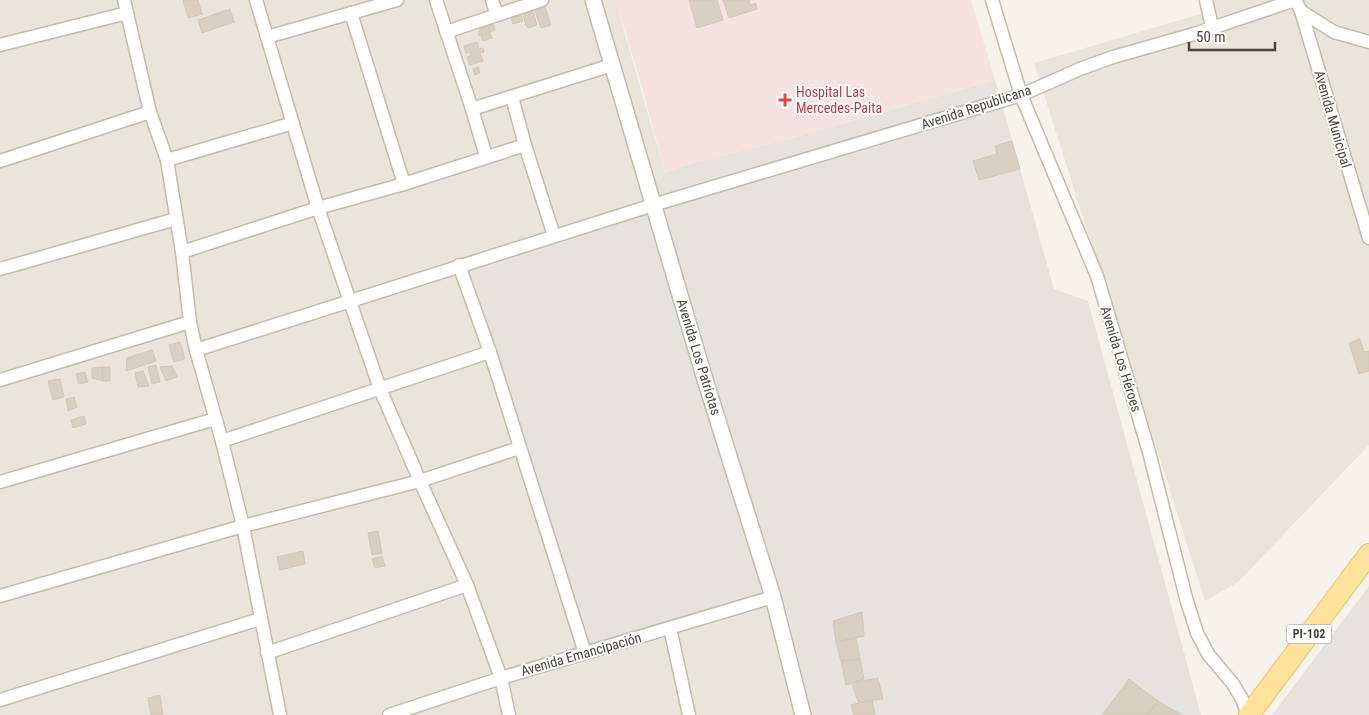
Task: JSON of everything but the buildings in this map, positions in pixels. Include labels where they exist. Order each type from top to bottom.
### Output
[{"type":"main road","name":"PI-102","points":[[1249,715],[1369,554]]},
{"type":"street","points":[[256,0],[318,208],[380,389],[467,585],[501,678],[509,715]]},
{"type":"street","points":[[267,37],[397,0]]},
{"type":"street","points":[[436,0],[486,156]]},
{"type":"street","points":[[492,0],[497,15]]},
{"type":"street","points":[[446,32],[542,0]]},
{"type":"street","name":"Avenida Los Patriotas","points":[[593,0],[703,373],[774,597],[803,715]]},
{"type":"street","name":"Avenida Los Héroes","points":[[992,0],[1021,95],[1097,276],[1149,452],[1186,598],[1197,633],[1208,654],[1242,699],[1249,715]]},
{"type":"street","points":[[1206,0],[1212,28]]},
{"type":"street","points":[[0,45],[125,3],[150,112],[166,160],[182,252],[190,322],[243,526],[280,715]]},
{"type":"street","points":[[1297,4],[1334,32],[1369,42]]},
{"type":"street","name":"Avenida Republicana","points":[[196,350],[653,205],[1021,95],[1096,63],[1297,4]]},
{"type":"street","name":"Avenida Municipal","points":[[1297,4],[1369,238]]},
{"type":"street","points":[[351,14],[404,184]]},
{"type":"street","points":[[472,109],[612,65]]},
{"type":"street","points":[[512,97],[554,236]]},
{"type":"street","points":[[0,161],[150,112]]},
{"type":"street","points":[[166,160],[293,123]]},
{"type":"street","points":[[182,252],[318,208],[404,184],[525,145]]},
{"type":"street","points":[[0,269],[176,218]]},
{"type":"street","points":[[459,265],[490,352],[585,653]]},
{"type":"street","points":[[0,380],[190,322]]},
{"type":"street","points":[[222,441],[490,352]]},
{"type":"street","points":[[0,482],[215,419]]},
{"type":"street","points":[[0,596],[243,526],[420,482],[519,448]]},
{"type":"street","points":[[268,653],[467,585]]},
{"type":"street","name":"Avenida Emancipación","points":[[389,715],[501,678],[774,597]]},
{"type":"street","points":[[0,700],[260,619]]},
{"type":"street","points":[[670,628],[689,715]]},
{"type":"shaded area","points":[[0,0],[615,0],[665,173],[630,220],[472,273],[780,585],[812,715],[0,715]]},
{"type":"shaded area","name":"Hospital Las Mercedes-Paita","points":[[615,0],[971,0],[995,80],[796,137],[693,163],[665,173],[639,76]]},
{"type":"shaded area","points":[[1200,0],[1369,0],[1369,445],[1238,582],[1205,601],[1034,63],[1204,13]]},
{"type":"shaded area","points":[[995,80],[1054,289],[1088,301],[1201,715],[812,715],[780,585],[585,647],[472,273],[630,220],[665,173],[693,163],[796,137]]},
{"type":"shaded area","points":[[1369,586],[1369,715],[1272,715]]},
{"type":"place","name":"Hospital Las Mercedes-Paita","points":[[785,100]]}]
